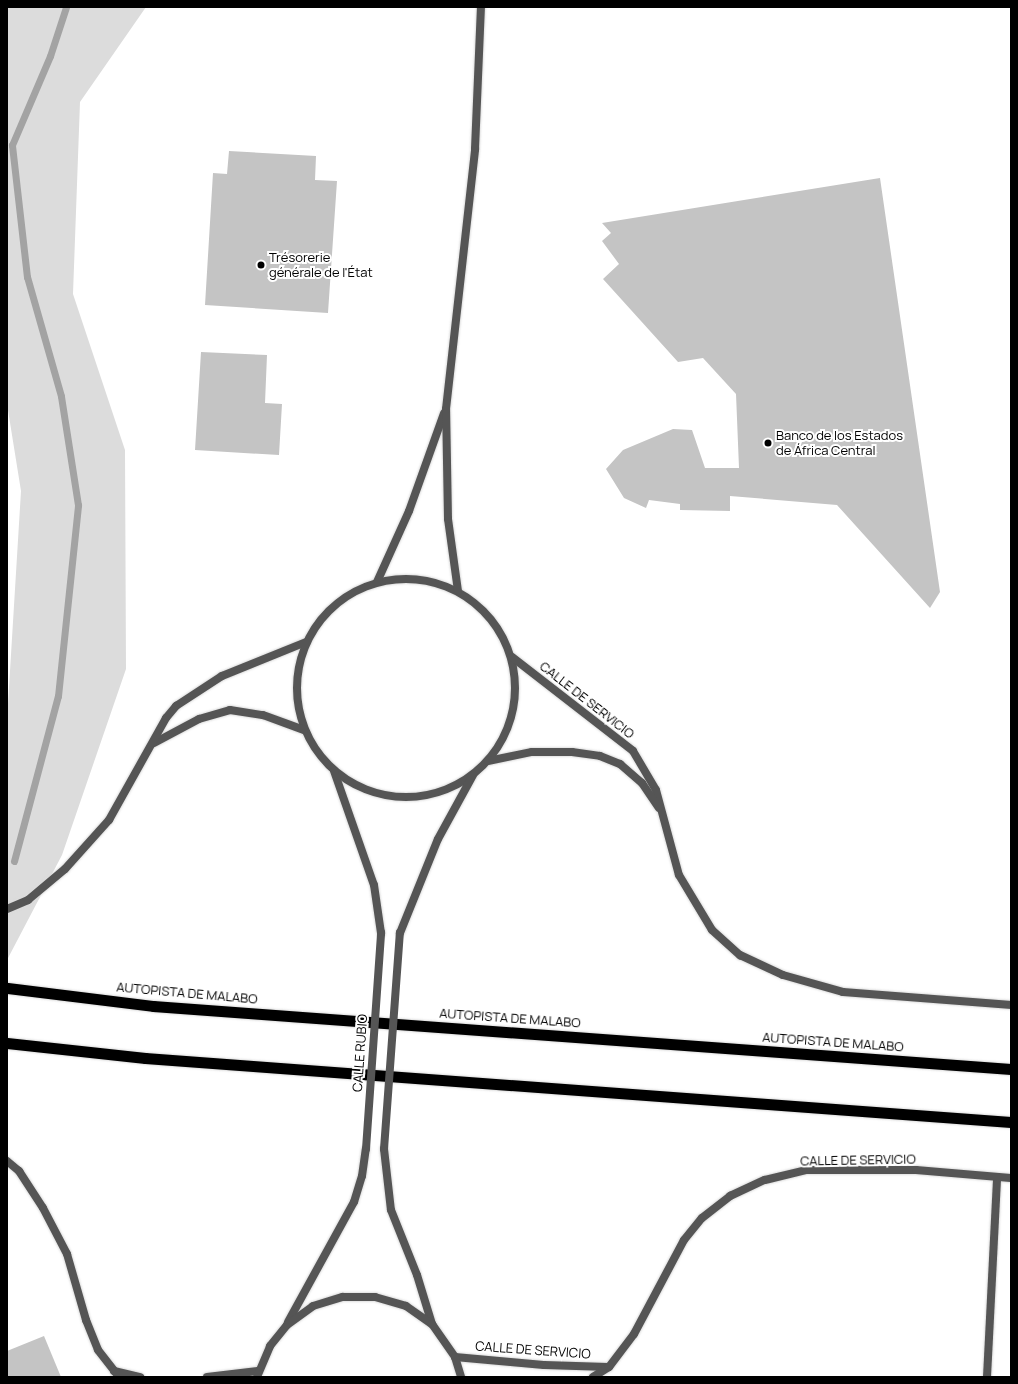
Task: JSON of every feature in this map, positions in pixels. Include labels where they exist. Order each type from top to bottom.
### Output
[{"type":"highway","name":"AUTOPISTA DE MALABO","points":[[7,988],[153,1006],[1011,1069]]},
{"type":"highway","points":[[7,1043],[145,1058],[1011,1122]]},
{"type":"street","points":[[458,591],[448,519],[446,409],[475,149],[481,7]]},
{"type":"street","points":[[377,582],[409,511],[446,409]]},
{"type":"street","points":[[404,578],[425,581],[458,591],[481,608],[500,630],[512,657],[516,694],[508,730],[488,761],[473,775],[440,792],[403,798],[366,790],[334,771],[316,752],[304,730],[296,701],[297,670],[306,642],[324,616],[348,595],[377,582],[404,578]]},
{"type":"street","points":[[7,910],[28,900],[65,869],[104,825],[154,743],[166,718],[187,697],[222,676],[306,642]]},
{"type":"street","name":"CALLE DE SERVICIO","points":[[512,657],[633,751],[656,790],[660,810],[679,875],[712,930],[740,955],[783,975],[844,992],[1011,1005]]},
{"type":"street","points":[[154,743],[199,719],[230,710],[263,715],[304,730]]},
{"type":"street","name":"CALLE DE SERVICIO","points":[[488,761],[532,752],[572,752],[600,756],[620,764],[642,783],[660,810]]},
{"type":"street","name":"CALLE RUBIO","points":[[287,1325],[354,1202],[362,1176],[366,1149],[381,933],[374,885],[334,771]]},
{"type":"street","points":[[462,1377],[455,1357],[432,1324],[417,1275],[391,1210],[384,1149],[400,933],[438,839],[473,775]]},
{"type":"street","points":[[7,1161],[19,1171],[43,1208],[67,1254],[86,1320],[98,1350],[116,1374],[140,1377]]},
{"type":"street","name":"CALLE DE SERVICIO","points":[[593,1377],[609,1366],[634,1334],[684,1240],[702,1218],[730,1196],[765,1180],[806,1170],[916,1170],[1011,1178]]},
{"type":"street","points":[[987,1377],[997,1177]]},
{"type":"street","points":[[207,1377],[258,1374],[270,1346],[287,1325],[313,1306],[351,1297],[375,1297],[406,1306],[432,1324]]},
{"type":"street","name":"CALLE DE SERVICIO","points":[[455,1357],[544,1366],[609,1366]]},
{"type":"shaded area","points":[[7,7],[146,7],[80,102],[73,294],[125,450],[126,669],[62,855],[7,960],[7,720],[21,491],[7,404]]},
{"type":"building","points":[[229,151],[316,156],[315,180],[337,181],[328,313],[205,305],[213,173],[227,174]]},
{"type":"building","points":[[880,178],[940,592],[930,608],[837,505],[730,496],[730,511],[680,510],[680,504],[649,500],[646,508],[624,498],[606,469],[623,450],[673,429],[692,430],[705,468],[739,468],[736,394],[703,358],[678,362],[603,279],[619,264],[602,241],[611,233],[602,223]]},
{"type":"building","points":[[201,352],[267,355],[265,403],[282,404],[279,455],[195,450]]},
{"type":"building","points":[[44,1336],[61,1377],[7,1377],[7,1351]]},
{"type":"waterway","points":[[14,861],[58,696],[78,505],[61,396],[27,277],[12,145],[50,56],[66,7]]},
{"type":"place","name":"Trésorerie générale de l'État","points":[[261,265]]},
{"type":"place","name":"Banco de los Estados de África Central","points":[[768,443]]}]
